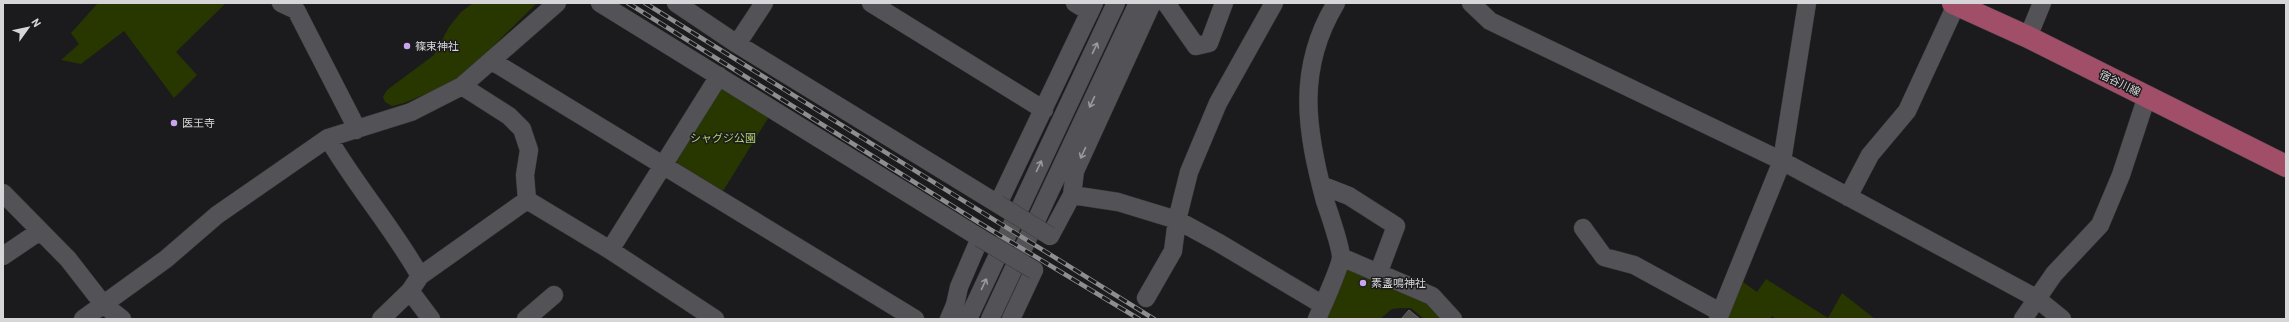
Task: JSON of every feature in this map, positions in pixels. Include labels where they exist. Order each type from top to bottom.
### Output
[{"type":"main road","name":"宿谷川線","points":[[1954,4],[2028,37],[2286,166]]},
{"type":"street","points":[[83,319],[166,259],[217,215],[328,138],[411,112],[462,86],[492,61],[536,19],[557,3]]},
{"type":"street","points":[[600,3],[1034,270],[1011,319]]},
{"type":"street","points":[[676,3],[737,44],[1050,236],[1072,195],[1075,171],[1152,3]]},
{"type":"street","points":[[737,44],[764,3]]},
{"type":"street","points":[[968,319],[1116,3]]},
{"type":"street","points":[[990,319],[1138,3]]},
{"type":"street","points":[[1166,3],[1196,46],[1209,43],[1224,3]]},
{"type":"street","points":[[1146,298],[1173,251],[1177,220],[1189,172],[1218,102],[1274,3]]},
{"type":"street","points":[[1072,195],[1118,202],[1177,220],[1219,243],[1320,312],[1341,257],[1321,185],[1310,137],[1307,96],[1312,64],[1322,25],[1336,3]]},
{"type":"street","points":[[1471,3],[1490,21],[1782,161],[2036,298],[2062,319]]},
{"type":"street","points":[[1583,228],[1604,257],[1634,265],[1719,316],[1782,161],[1807,3]]},
{"type":"street","points":[[2028,37],[2042,3]]},
{"type":"street","points":[[1848,197],[1870,154],[1907,111],[1954,4]]},
{"type":"street","points":[[292,5],[352,119],[356,130]]},
{"type":"street","points":[[880,5],[1044,110]]},
{"type":"street","points":[[998,204],[1044,110],[1086,6]]},
{"type":"street","points":[[492,61],[915,319]]},
{"type":"street","points":[[610,250],[719,76]]},
{"type":"street","points":[[462,86],[509,116],[522,129],[529,150],[525,175],[527,200]]},
{"type":"street","points":[[2023,319],[2036,298],[2054,274],[2100,225],[2121,175],[2147,96]]},
{"type":"street","points":[[328,138],[369,202],[400,240],[420,276]]},
{"type":"street","points":[[1321,185],[1349,196],[1396,226],[1378,274]]},
{"type":"street","points":[[3,193],[68,259],[103,304],[122,319]]},
{"type":"street","points":[[527,200],[610,250],[704,316]]},
{"type":"street","points":[[381,319],[410,292],[420,276],[527,200]]},
{"type":"street","points":[[3,256],[40,231]]},
{"type":"street","points":[[949,319],[955,306],[958,287],[980,238]]},
{"type":"street","points":[[1341,257],[1432,296],[1453,319]]},
{"type":"street","points":[[410,292],[432,319]]},
{"type":"street","points":[[526,319],[554,295]]},
{"type":"green space","points":[[98,3],[226,3],[176,52],[197,75],[174,98],[124,31],[81,64],[61,60],[79,44],[71,33]]},
{"type":"green space","points":[[473,3],[537,3],[469,70],[452,83],[404,103],[392,106],[385,102],[383,97],[387,90],[434,55],[449,27],[461,12]]},
{"type":"green space","name":"シャグジ公園","points":[[723,86],[770,115],[723,191],[676,162]]},
{"type":"green space","name":"素盞鳴神社","points":[[1345,265],[1430,302],[1446,319],[1424,319],[1411,308],[1400,308],[1392,309],[1380,319],[1323,319]]},
{"type":"green space","points":[[1766,279],[1828,318],[1842,293],[1875,319],[1776,319],[1772,316],[1770,319],[1727,319],[1743,282],[1757,292]]},
{"type":"building","points":[[1409,310],[1420,319],[1401,319]]},
{"type":"railway","points":[[628,3],[978,222],[1139,319]]},
{"type":"railway","points":[[645,3],[1154,319]]},
{"type":"place","name":"篠束神社","points":[[407,46]]},
{"type":"place","name":"医王寺","points":[[174,123]]},
{"type":"place","name":"素盞鳴神社","points":[[1363,283]]}]
